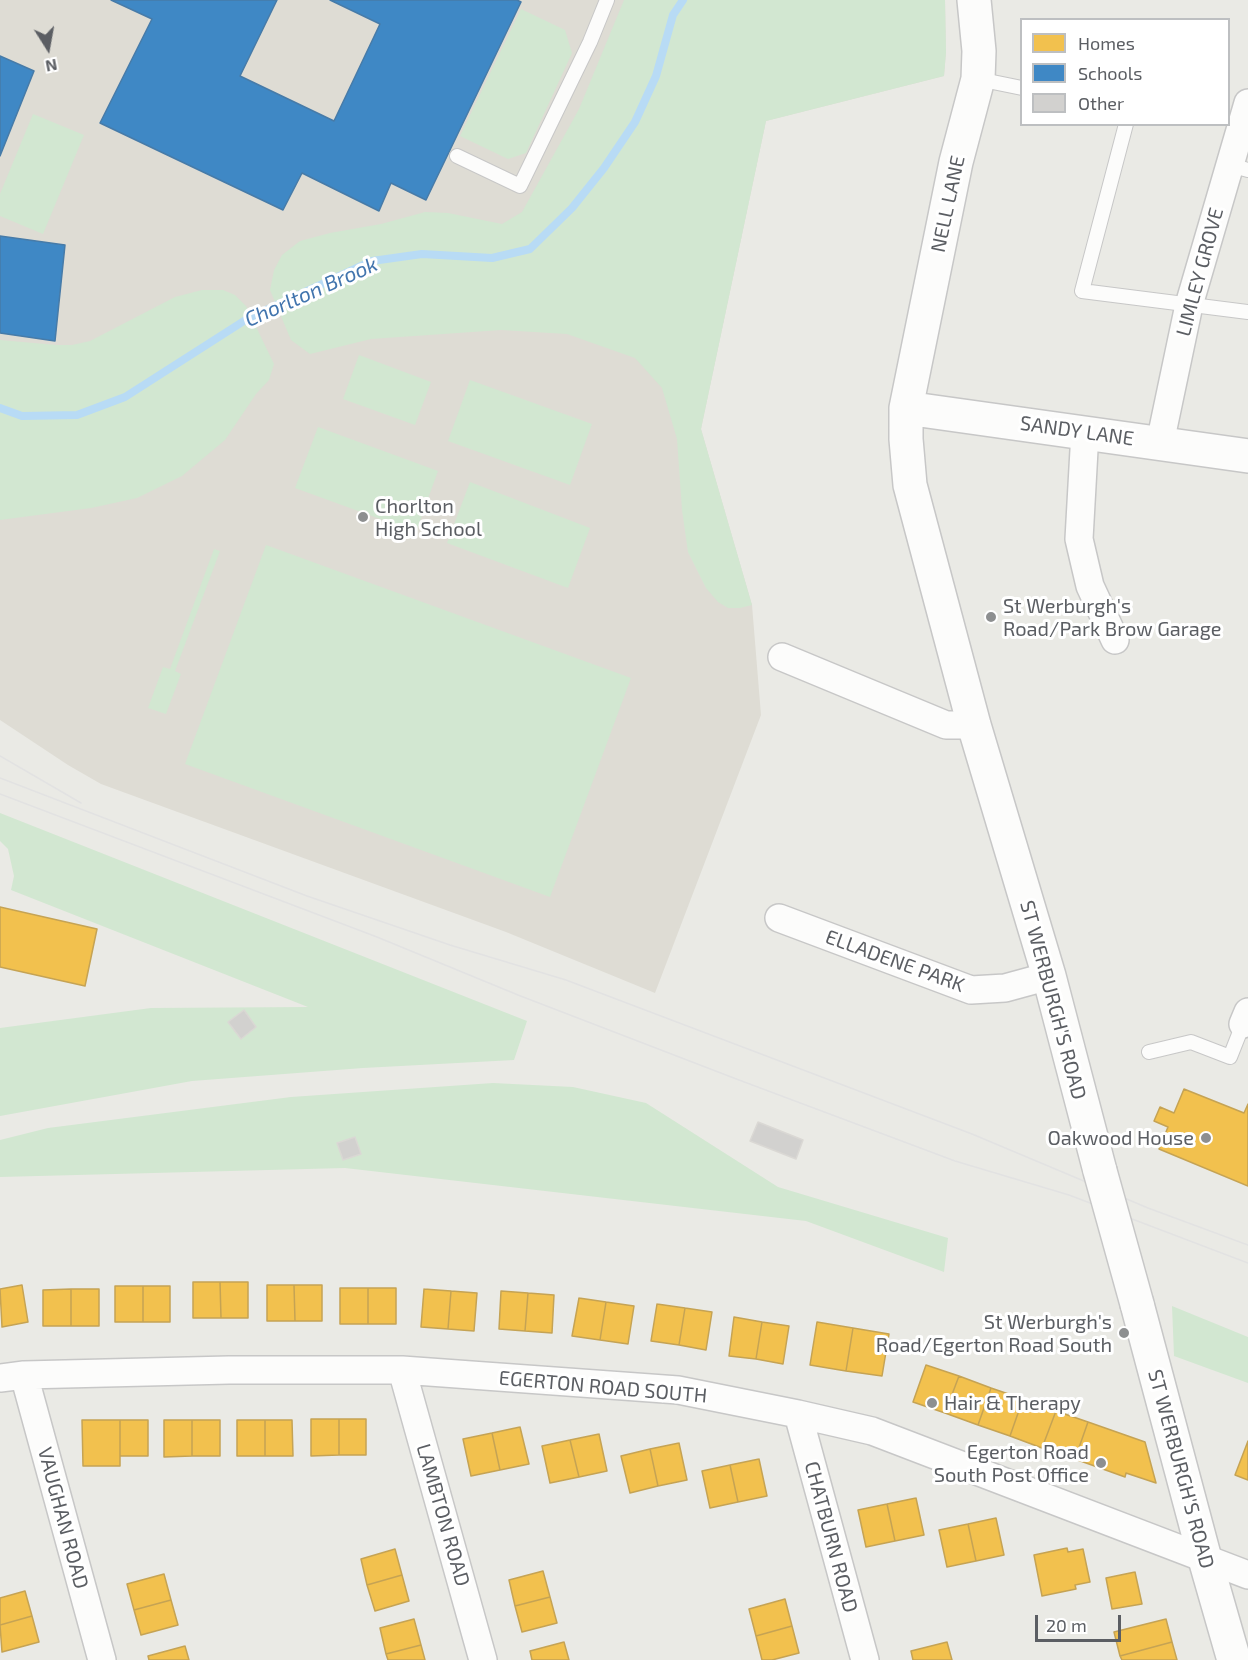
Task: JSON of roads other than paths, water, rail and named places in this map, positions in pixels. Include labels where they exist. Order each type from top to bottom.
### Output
[{"type":"street","name":"NELL LANE","points":[[906,408],[956,162],[978,79],[979,51],[974,0]]},
{"type":"street","name":"LIMLEY GROVE","points":[[1160,443],[1189,305],[1239,168],[1248,103]]},
{"type":"street","name":"SANDY LANE","points":[[906,408],[1248,456]]},
{"type":"street","name":"ST WERBURGH'S ROAD","points":[[906,408],[910,485],[974,725],[1049,976],[1234,1660]]},
{"type":"street","points":[[1084,432],[1079,538],[1090,586],[1115,640]]},
{"type":"street","points":[[782,657],[946,725],[974,725]]},
{"type":"street","name":"ELLADENE PARK","points":[[779,918],[970,990],[1005,988],[1049,976]]},
{"type":"street","name":"EGERTON ROAD SOUTH","points":[[12,1377],[229,1370],[402,1370],[678,1390],[872,1431],[1248,1575]]},
{"type":"street","name":"LAMBTON ROAD","points":[[402,1370],[483,1660]]},
{"type":"street","name":"VAUGHAN ROAD","points":[[12,1377],[102,1660]]},
{"type":"street","name":"CHATBURN ROAD","points":[[798,1414],[865,1660]]},
{"type":"lane","points":[[457,156],[520,186],[590,42],[607,0]]},
{"type":"lane","points":[[978,79],[1020,88]]},
{"type":"lane","points":[[1125,126],[1082,291],[1248,312]]},
{"type":"lane","points":[[1149,1052],[1191,1042],[1230,1057],[1245,1018]]},
{"type":"waterway","name":"Chorlton Brook","points":[[0,408],[22,416],[77,415],[125,397],[247,319],[372,261],[422,254],[492,258],[530,249],[572,208],[604,168],[635,122],[656,76],[673,15],[683,0]]},
{"type":"tram line","points":[[0,756],[81,803]]},
{"type":"tram line","points":[[0,778],[307,896],[450,945],[566,980],[972,1134],[1148,1208],[1248,1245]]},
{"type":"tram line","points":[[0,794],[377,937],[518,995],[739,1080],[955,1161],[1069,1195],[1248,1263]]},
{"type":"place","name":"Chorlton High School","points":[[363,517]]},
{"type":"place","name":"St Werburgh's Road/Park Brow Garage","points":[[991,617]]},
{"type":"place","name":"Oakwood House","points":[[1206,1138]]},
{"type":"place","name":"St Werburgh's Road/Egerton Road South","points":[[1124,1333]]},
{"type":"place","name":"Hair & Therapy","points":[[932,1403]]},
{"type":"place","name":"Egerton Road South Post Office","points":[[1101,1463]]}]
